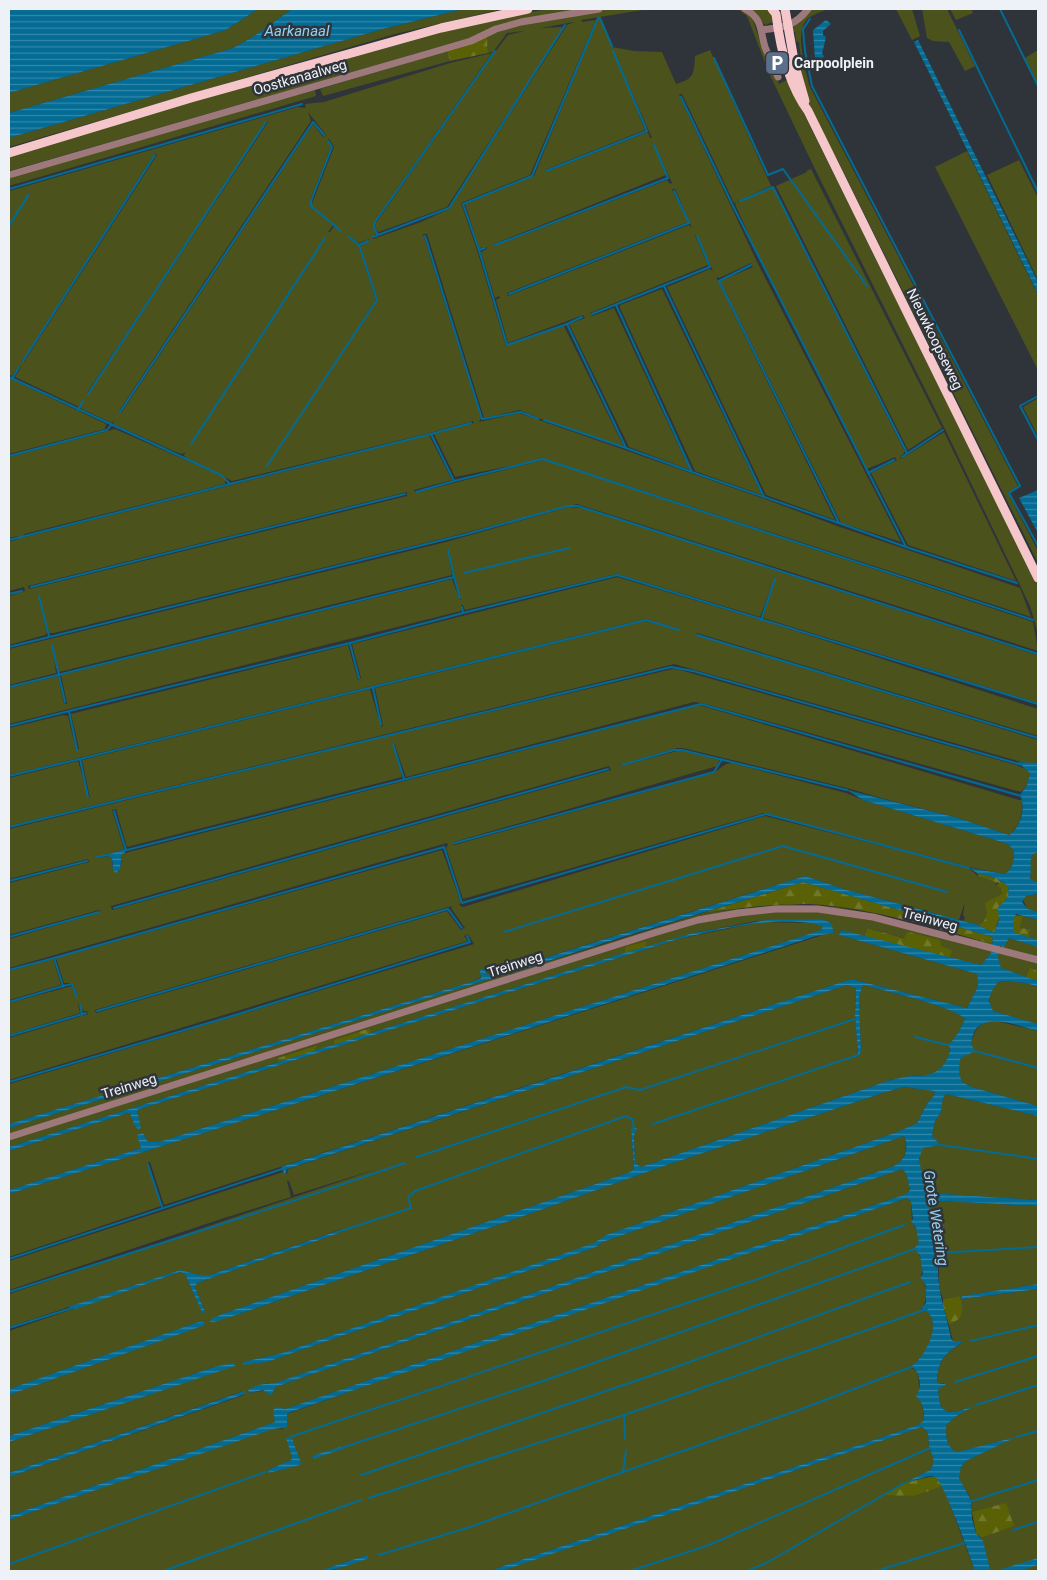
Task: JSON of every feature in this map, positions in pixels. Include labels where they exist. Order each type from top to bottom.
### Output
[{"type":"main road","name":"Oostkanaalweg","points":[[9,153],[190,98],[432,30],[528,9]]},
{"type":"main road","points":[[773,9],[785,9]]},
{"type":"main road","name":"Nieuwkoopseweg","points":[[773,9],[776,14],[784,56],[794,87],[800,101],[808,111]]},
{"type":"main road","name":"Nieuwkoopseweg","points":[[785,9],[795,66],[808,111],[1038,578]]},
{"type":"street","name":"Oostkanaalweg","points":[[9,175],[438,51],[521,22],[599,9]]},
{"type":"street","points":[[745,9],[756,18],[762,30],[765,48],[778,77]]},
{"type":"street","points":[[762,30],[778,28],[799,20],[808,9]]},
{"type":"street","name":"Treinweg","points":[[9,1137],[656,932],[723,915],[775,909],[839,911],[873,917],[1038,960]]},
{"type":"green space","points":[[258,9],[292,9],[251,38],[233,48],[9,113],[9,93],[226,30]]},
{"type":"green space","points":[[463,9],[502,9],[395,34],[9,147],[9,138],[383,29]]},
{"type":"green space","points":[[547,9],[577,9],[520,20],[470,38],[9,171],[9,153],[459,26]]},
{"type":"green space","points":[[609,9],[643,10],[581,20],[582,22],[596,20],[530,175],[461,203],[506,346],[564,326],[624,447],[538,418],[520,410],[484,418],[427,234],[423,234],[481,418],[479,422],[519,413],[837,526],[1020,588],[1031,617],[545,459],[455,477],[434,434],[474,423],[473,421],[232,481],[188,459],[184,456],[185,452],[182,454],[176,452],[113,424],[114,420],[112,423],[80,408],[84,400],[79,407],[15,377],[21,367],[19,366],[12,376],[9,375],[9,228],[30,193],[9,225],[9,191],[298,107],[306,108],[305,104],[324,102],[450,63],[492,53],[374,222],[374,229],[377,233],[372,237],[373,239],[421,222],[449,209],[567,25],[574,22],[540,28],[564,27],[447,207],[379,232],[375,229],[376,223],[495,52],[508,35],[524,31],[507,33],[493,52],[488,53],[487,36],[515,26]],"holes":[[[308,112],[326,135],[323,137],[313,124],[120,413],[119,411],[311,121]],[[267,121],[268,122],[88,395],[87,393]],[[329,139],[334,147],[311,206],[342,231],[334,226],[328,232],[333,225],[310,206],[311,198],[331,147],[327,141]],[[155,153],[157,155],[24,362],[22,361]],[[347,235],[359,243],[369,239],[369,241],[360,246],[378,300],[267,467],[376,300],[358,244]],[[325,237],[326,238],[190,444]]]},
{"type":"green space","points":[[732,9],[740,9],[744,11],[753,20],[761,44],[779,84],[787,80],[779,61],[781,60],[797,100],[1038,586],[1038,634],[1030,606],[945,429],[814,167],[769,73],[747,16],[739,10]]},
{"type":"green space","points":[[751,9],[768,10],[774,20],[773,22],[765,25]]},
{"type":"green space","points":[[811,9],[828,9],[810,17],[802,30],[803,59],[809,85],[1018,486],[1008,493],[1038,551],[1038,563],[837,159],[824,138],[808,102],[798,61],[801,60],[799,42],[796,41],[795,32],[792,33],[792,28]]},
{"type":"green space","points":[[896,9],[912,9],[920,36],[912,40]]},
{"type":"green space","points":[[922,9],[947,9],[975,66],[965,71],[949,42],[933,41],[927,38]]},
{"type":"green space","points":[[950,9],[971,9],[973,13],[956,20]]},
{"type":"green space","points":[[598,19],[600,19],[612,47],[634,51],[662,52],[676,84],[690,78],[695,56],[710,50],[771,186],[738,202],[773,188],[905,452],[900,457],[901,459],[944,432],[1016,581],[908,545],[871,473],[897,460],[895,457],[867,469],[760,260],[735,204],[736,202],[734,203],[682,94],[679,95],[757,262],[901,542],[841,523],[720,281],[753,267],[751,263],[719,278],[716,277],[835,520],[766,495],[667,287],[710,269],[713,271],[697,235],[695,235],[708,265],[590,313],[592,316],[614,308],[690,470],[629,447],[569,324],[585,318],[583,315],[508,343],[496,300],[500,298],[499,296],[495,298],[481,252],[487,249],[487,247],[479,248],[465,204],[534,176]],"holes":[[[613,50],[652,138],[650,138],[648,132],[546,172],[545,170],[645,130]],[[653,144],[672,183],[670,184],[667,180],[494,246],[494,244],[666,175]],[[675,189],[692,228],[689,225],[508,296],[507,293],[688,222],[672,190]]]},
{"type":"green space","points":[[487,36],[488,53],[450,61],[447,51]]},
{"type":"green space","points":[[1038,50],[1038,85],[1025,58]]},
{"type":"green space","points":[[447,51],[450,61],[323,96],[320,89]]},
{"type":"green space","points":[[315,90],[316,96],[9,186],[9,177]]},
{"type":"green space","points":[[967,151],[1038,295],[1038,370],[935,167]]},
{"type":"green space","points":[[1019,160],[1038,198],[1038,280],[987,175]]},
{"type":"green space","points":[[811,169],[942,428],[908,450],[776,186]]},
{"type":"green space","points":[[662,289],[762,495],[695,471],[620,308],[620,305]]},
{"type":"green space","points":[[9,378],[106,424],[105,429],[9,454]]},
{"type":"green space","points":[[1038,398],[1038,436],[1023,407]]},
{"type":"green space","points":[[115,429],[220,475],[225,479],[225,484],[24,534],[25,537],[429,435],[452,480],[414,490],[415,493],[535,462],[544,460],[552,462],[1033,622],[1038,651],[577,504],[54,633],[49,633],[39,596],[47,633],[9,645],[9,596],[25,591],[24,587],[9,591],[9,542],[18,539],[18,536],[9,538],[9,457]],"holes":[[[407,492],[407,496],[29,589],[28,586]]]},
{"type":"green space","points":[[568,507],[583,508],[1037,655],[1038,703],[763,618],[775,577],[760,617],[617,574],[465,610],[463,605],[461,605],[461,611],[9,724],[9,688],[58,676],[64,703],[66,704],[61,675],[452,579],[461,600],[447,547],[452,575],[59,672],[52,643],[56,673],[9,685],[9,649],[446,542]]},
{"type":"green space","points":[[617,577],[761,620],[1038,709],[1038,736],[697,633],[696,635],[1038,740],[1038,761],[1036,763],[1025,763],[674,664],[9,826],[9,778],[78,761],[90,798],[82,760],[370,689],[381,727],[383,726],[375,688],[645,621],[682,630],[646,619],[9,775],[9,728],[63,715],[68,716],[76,750],[79,749],[71,714],[348,645],[358,680],[361,678],[352,644]]},
{"type":"green space","points":[[673,669],[1016,765],[1028,770],[1030,773],[1027,785],[1021,792],[694,702],[406,777],[393,742],[402,777],[127,847],[116,809],[112,810],[124,849],[96,858],[110,856],[112,858],[112,866],[118,872],[122,854],[125,853],[699,705],[1022,800],[1022,810],[1016,828],[1009,835],[958,818],[847,788],[677,748],[620,765],[683,751],[719,760],[717,766],[454,842],[454,845],[688,780],[715,772],[726,764],[732,763],[846,793],[863,800],[1008,844],[1014,851],[1012,864],[1005,874],[973,868],[764,813],[463,899],[446,848],[447,843],[9,968],[9,939],[101,912],[99,910],[9,935],[9,883],[89,862],[88,859],[9,879],[9,829],[391,735]],"holes":[[[609,766],[611,770],[112,910],[111,906]]]},
{"type":"green space","points":[[765,816],[969,868],[979,877],[990,879],[997,883],[995,886],[1000,887],[1002,894],[987,912],[984,921],[978,925],[963,921],[965,918],[963,915],[965,902],[959,920],[847,890],[805,876],[503,971],[505,975],[703,913],[788,904],[836,907],[864,912],[992,944],[991,953],[981,965],[950,958],[951,950],[867,928],[864,937],[841,930],[839,935],[977,974],[978,986],[967,1008],[851,979],[164,1205],[150,1162],[148,1162],[161,1206],[9,1257],[9,1194],[829,933],[832,929],[832,925],[828,921],[819,920],[756,921],[693,933],[646,947],[646,941],[626,947],[625,953],[371,1033],[370,1028],[334,1040],[334,1045],[315,1051],[316,1045],[278,1058],[278,1062],[9,1147],[9,1128],[496,977],[488,975],[485,969],[481,970],[481,977],[474,981],[9,1124],[9,1084],[474,944],[468,934],[464,936],[468,941],[9,1080],[9,1038],[88,1014],[87,1011],[83,1011],[80,1004],[78,1005],[80,1013],[9,1035],[9,1003],[72,986],[78,997],[73,983],[64,983],[56,958],[442,850],[461,903],[459,905],[463,907]],"holes":[[[452,906],[451,908],[465,928],[461,930],[447,911],[96,1013],[95,1010]]]},
{"type":"green space","points":[[1038,852],[1037,883],[1030,880],[1030,861]]},
{"type":"green space","points":[[977,873],[996,878],[1008,886],[1009,895],[1004,903],[994,933],[978,925],[984,921],[987,912],[985,903],[1002,894],[1000,887],[995,886],[1000,883],[979,877]]},
{"type":"green space","points":[[803,882],[993,937],[992,944],[902,919],[832,906],[783,904],[703,913]]},
{"type":"green space","points":[[1038,894],[1038,912],[1028,909],[1023,900],[1026,896]]},
{"type":"green space","points":[[1015,915],[1023,916],[1020,928],[1031,929],[1029,934],[1031,938],[1014,933],[1013,919]]},
{"type":"green space","points":[[1023,916],[1038,920],[1038,940],[1031,938],[1029,934],[1031,929],[1020,928]]},
{"type":"green space","points":[[760,922],[824,925],[821,930],[159,1142],[148,1142],[143,1133],[141,1148],[9,1190],[9,1151],[128,1113],[130,1113],[140,1128],[137,1110],[678,939]]},
{"type":"green space","points":[[867,928],[904,938],[908,932],[940,940],[941,946],[952,950],[950,958],[864,937]]},
{"type":"green space","points":[[1009,938],[1038,947],[1038,971],[1030,969],[1026,977],[1001,968],[998,960],[999,952]]},
{"type":"green space","points":[[646,941],[646,947],[625,953],[625,947]]},
{"type":"green space","points":[[53,959],[61,985],[9,1000],[9,971]]},
{"type":"green space","points":[[1030,968],[1038,971],[1038,981],[1026,977]]},
{"type":"green space","points":[[1001,981],[1026,983],[1038,987],[1038,1024],[993,1011],[990,1003],[990,994]]},
{"type":"green space","points":[[847,985],[856,988],[855,1015],[858,1055],[861,1052],[859,997],[863,985],[948,1009],[965,1019],[956,1037],[949,1045],[949,1055],[943,1066],[934,1074],[893,1079],[641,1167],[635,1163],[634,1135],[631,1129],[634,1169],[630,1172],[225,1313],[239,1314],[664,1166],[904,1087],[934,1091],[935,1094],[927,1104],[917,1123],[897,1132],[606,1235],[595,1243],[282,1353],[243,1362],[243,1364],[267,1362],[596,1247],[603,1242],[904,1136],[905,1153],[894,1166],[353,1356],[275,1383],[267,1383],[248,1390],[249,1393],[274,1389],[278,1386],[902,1169],[907,1176],[910,1190],[906,1194],[285,1409],[277,1408],[274,1410],[275,1422],[9,1516],[9,1477],[244,1395],[243,1391],[9,1473],[9,1442],[234,1366],[214,1367],[9,1436],[9,1395],[204,1325],[198,1322],[9,1389],[9,1331],[180,1272],[185,1274],[203,1313],[205,1312],[195,1287],[197,1283],[339,1233],[342,1229],[210,1275],[200,1275],[180,1270],[9,1327],[9,1294],[380,1168],[294,1195],[289,1181],[287,1181],[291,1197],[9,1290],[9,1261],[283,1172],[287,1174],[288,1169]]},
{"type":"green space","points":[[996,1021],[1038,1031],[1038,1106],[972,1087],[962,1082],[959,1065],[968,1050],[976,1030],[983,1024]]},
{"type":"green space","points":[[370,1028],[371,1033],[334,1045],[334,1040]]},
{"type":"green space","points":[[317,1045],[315,1051],[278,1062],[278,1058]]},
{"type":"green space","points":[[946,1094],[1038,1116],[1038,1200],[930,1193],[925,1191],[919,1169],[919,1158],[923,1148],[941,1145],[932,1136],[935,1121],[941,1112],[943,1098]]},
{"type":"green space","points":[[907,1198],[911,1202],[912,1222],[918,1233],[919,1243],[917,1251],[923,1268],[920,1277],[926,1288],[926,1297],[921,1309],[928,1311],[933,1329],[926,1351],[911,1368],[916,1370],[917,1373],[924,1413],[924,1420],[918,1425],[489,1571],[330,1571],[350,1565],[367,1555],[319,1571],[9,1571],[9,1520],[273,1428],[283,1429],[287,1414],[503,1337]],"holes":[[[287,1438],[299,1465],[269,1473],[268,1470],[291,1460],[292,1457]]]},
{"type":"green space","points":[[932,1200],[1038,1206],[1038,1284],[962,1296],[963,1299],[1038,1289],[1038,1571],[995,1571],[990,1569],[981,1538],[1013,1526],[981,1511],[972,1512],[971,1500],[959,1477],[961,1467],[966,1461],[1013,1438],[957,1452],[953,1450],[947,1441],[946,1425],[972,1407],[951,1412],[943,1409],[939,1400],[938,1390],[945,1383],[937,1383],[943,1359],[962,1343],[953,1341],[949,1325],[956,1321],[960,1296],[943,1299],[939,1287],[939,1257],[929,1204]]},
{"type":"green space","points":[[960,1296],[962,1314],[949,1325],[943,1306],[943,1299]]},
{"type":"green space","points":[[922,1427],[928,1435],[933,1458],[930,1470],[884,1494],[915,1496],[943,1486],[975,1571],[501,1571]]},
{"type":"green space","points":[[936,1477],[943,1486],[915,1496],[883,1495],[904,1483]]},
{"type":"green space","points":[[1006,1503],[1014,1526],[981,1538],[976,1533],[972,1512]]},
{"type":"water","points":[[9,9],[258,9],[226,30],[9,93]]},
{"type":"water","name":"Aarkanaal","points":[[292,9],[463,9],[383,29],[9,138],[9,113],[233,48],[251,38]]},
{"type":"water","points":[[826,20],[831,24],[823,31],[823,35],[826,37],[822,54],[824,56],[822,60],[817,61],[815,59],[813,30]]},
{"type":"water","points":[[918,40],[1038,282],[1038,294],[914,42]]},
{"type":"water","points":[[1038,490],[1038,533],[1019,498]]},
{"type":"water","points":[[1038,761],[1038,852],[1032,855],[1030,879],[1038,883],[1038,894],[1026,896],[1022,902],[1028,909],[1038,912],[1038,920],[1016,914],[1013,928],[1015,933],[1038,940],[1038,947],[1009,938],[1004,947],[1000,946],[998,958],[1001,968],[1038,981],[1038,987],[1026,983],[1001,981],[996,984],[989,1001],[993,1011],[1038,1024],[1038,1031],[1006,1022],[982,1024],[976,1029],[972,1038],[971,1044],[975,1051],[961,1058],[959,1067],[962,1082],[972,1087],[1038,1106],[1038,1116],[946,1094],[943,1098],[941,1112],[935,1121],[932,1136],[941,1145],[923,1148],[919,1159],[925,1191],[930,1193],[1038,1200],[1038,1206],[932,1200],[929,1204],[935,1239],[939,1242],[942,1249],[938,1271],[940,1294],[951,1338],[953,1341],[963,1342],[951,1350],[941,1363],[937,1383],[946,1384],[938,1390],[940,1403],[944,1410],[953,1412],[976,1405],[958,1415],[946,1425],[947,1441],[953,1450],[957,1452],[1016,1437],[966,1461],[961,1467],[959,1478],[971,1500],[972,1519],[976,1533],[983,1541],[990,1569],[995,1571],[975,1571],[950,1505],[939,1481],[935,1477],[932,1476],[904,1483],[930,1470],[933,1463],[927,1433],[922,1427],[501,1571],[489,1571],[918,1425],[924,1420],[923,1407],[916,1396],[920,1386],[919,1376],[916,1370],[911,1367],[922,1355],[931,1337],[933,1328],[932,1320],[928,1313],[921,1308],[926,1303],[926,1285],[920,1277],[923,1274],[920,1255],[914,1249],[919,1243],[916,1228],[911,1221],[913,1219],[911,1202],[907,1198],[291,1412],[287,1414],[287,1427],[273,1429],[9,1520],[9,1516],[275,1422],[273,1410],[277,1407],[285,1409],[906,1194],[910,1190],[907,1176],[902,1169],[278,1386],[270,1395],[263,1390],[249,1393],[248,1390],[268,1383],[275,1383],[353,1356],[894,1166],[904,1157],[906,1145],[904,1136],[603,1242],[596,1247],[267,1362],[243,1365],[243,1362],[282,1353],[594,1243],[606,1235],[897,1132],[917,1123],[927,1104],[935,1094],[934,1091],[904,1087],[664,1166],[239,1314],[210,1322],[211,1319],[225,1313],[630,1172],[634,1169],[631,1129],[637,1128],[634,1135],[635,1163],[641,1167],[893,1079],[936,1072],[946,1062],[950,1048],[948,1045],[956,1036],[965,1019],[959,1014],[933,1004],[863,985],[859,997],[861,1052],[858,1055],[855,1015],[856,988],[847,985],[287,1169],[285,1175],[281,1167],[851,979],[967,1008],[978,986],[977,974],[839,935],[841,930],[981,965],[991,953],[993,937],[803,882],[505,975],[503,971],[805,876],[847,890],[978,925],[994,933],[999,920],[998,907],[1007,898],[1008,886],[996,878],[977,873],[969,868],[1005,874],[1011,867],[1014,858],[1014,851],[1008,844],[863,800],[847,790],[958,818],[1009,835],[1017,827],[1021,817],[1022,800],[1020,795],[1027,785],[1030,773],[1017,762],[1036,763]]},
{"type":"water","points":[[125,849],[125,853],[122,854],[120,869],[116,873],[113,870],[112,858],[106,855]]},
{"type":"water","points":[[767,920],[823,920],[830,923],[833,933],[816,936],[9,1194],[9,1190],[141,1148],[137,1135],[143,1133],[148,1142],[159,1142],[821,930],[823,926],[806,923],[770,922],[731,927],[678,939],[137,1110],[141,1128],[138,1129],[130,1113],[128,1113],[9,1151],[9,1147],[621,954],[693,933]]},
{"type":"water","points":[[484,969],[488,975],[494,973],[496,977],[9,1128],[9,1124],[474,981],[481,978],[480,970]]},
{"type":"water","points":[[343,1229],[339,1233],[197,1283],[195,1287],[205,1312],[203,1314],[185,1274],[180,1272],[76,1309],[68,1307],[180,1270],[200,1275],[210,1275]]},
{"type":"water","points":[[1038,1284],[1038,1289],[962,1299],[962,1296]]},
{"type":"water","points":[[198,1322],[203,1322],[205,1325],[9,1395],[9,1389]]},
{"type":"water","points":[[234,1363],[235,1366],[9,1442],[9,1436],[214,1367]]},
{"type":"water","points":[[244,1391],[245,1394],[9,1477],[9,1473]]},
{"type":"water","points":[[286,1438],[292,1439],[301,1463],[300,1465],[269,1473],[268,1470],[291,1460],[292,1457]]},
{"type":"water","points":[[340,1447],[345,1448],[314,1459],[312,1456]]},
{"type":"water","points":[[367,1555],[369,1558],[350,1565],[319,1571]]},
{"type":"water","points":[[1038,1558],[1038,1565],[1019,1571],[995,1571]]},
{"type":"waterway","points":[[1000,9],[1038,86]]},
{"type":"waterway","points":[[567,324],[507,345],[479,250],[463,204],[532,176],[598,18],[600,18],[612,46]]},
{"type":"waterway","points":[[810,19],[803,29],[812,86],[1020,486],[1009,493],[1038,546]]},
{"type":"waterway","points":[[495,51],[375,222],[374,228],[378,235],[449,208],[565,25]]},
{"type":"waterway","points":[[959,30],[1038,192]]},
{"type":"waterway","points":[[546,171],[647,131],[613,51]]},
{"type":"waterway","points":[[714,58],[768,175],[783,169],[867,286]]},
{"type":"waterway","points":[[681,97],[732,204],[906,547],[1017,583]]},
{"type":"waterway","points":[[9,189],[302,104]]},
{"type":"waterway","points":[[88,394],[266,122]]},
{"type":"waterway","points":[[120,412],[313,122],[324,135]]},
{"type":"waterway","points":[[328,141],[332,147],[311,201],[311,206],[341,231]]},
{"type":"waterway","points":[[495,245],[668,178],[654,145]]},
{"type":"waterway","points":[[23,361],[155,155]]},
{"type":"waterway","points":[[740,201],[773,187],[907,453]]},
{"type":"waterway","points":[[509,294],[689,223],[674,191]]},
{"type":"waterway","points":[[9,226],[29,194]]},
{"type":"waterway","points":[[373,237],[378,235]]},
{"type":"waterway","points":[[267,466],[377,300],[359,245],[348,236]]},
{"type":"waterway","points":[[425,236],[482,419],[521,412],[538,419]]},
{"type":"waterway","points":[[592,314],[710,267],[697,236]]},
{"type":"waterway","points":[[191,444],[325,238]]},
{"type":"waterway","points":[[359,245],[368,241]]},
{"type":"waterway","points":[[479,250],[485,248]]},
{"type":"waterway","points":[[751,265],[719,281],[839,523],[906,547]]},
{"type":"waterway","points":[[664,286],[764,497]]},
{"type":"waterway","points":[[616,305],[692,472],[839,523]]},
{"type":"waterway","points":[[544,420],[626,448],[567,324],[582,317]]},
{"type":"waterway","points":[[12,379],[19,367]]},
{"type":"waterway","points":[[9,377],[221,475],[230,484],[9,540]]},
{"type":"waterway","points":[[1038,396],[1020,406],[1038,440]]},
{"type":"waterway","points":[[78,410],[83,401]]},
{"type":"waterway","points":[[431,434],[471,423]]},
{"type":"waterway","points":[[9,456],[107,430],[111,425]]},
{"type":"waterway","points":[[902,457],[943,430]]},
{"type":"waterway","points":[[230,484],[431,434],[454,481],[543,459],[1033,620]]},
{"type":"waterway","points":[[626,448],[692,472]]},
{"type":"waterway","points":[[868,473],[894,460]]},
{"type":"waterway","points":[[416,492],[454,481]]},
{"type":"waterway","points":[[31,587],[405,494]]},
{"type":"waterway","points":[[9,647],[467,534],[568,506],[578,506],[1038,654]]},
{"type":"waterway","points":[[464,573],[569,548]]},
{"type":"waterway","points":[[448,550],[454,577]]},
{"type":"waterway","points":[[77,750],[69,711],[350,643],[617,575],[1038,704]]},
{"type":"waterway","points":[[9,687],[454,577],[460,598]]},
{"type":"waterway","points":[[761,620],[775,579]]},
{"type":"waterway","points":[[9,594],[22,591]]},
{"type":"waterway","points":[[39,596],[49,636]]},
{"type":"waterway","points":[[462,607],[463,613]]},
{"type":"waterway","points":[[80,759],[646,620],[679,630]]},
{"type":"waterway","points":[[697,635],[1038,738]]},
{"type":"waterway","points":[[350,644],[359,678]]},
{"type":"waterway","points":[[52,645],[65,702]]},
{"type":"waterway","points":[[9,827],[671,667],[693,671],[1022,765]]},
{"type":"waterway","points":[[373,688],[381,725]]},
{"type":"waterway","points":[[123,851],[701,704],[1021,796]]},
{"type":"waterway","points":[[9,726],[69,711]]},
{"type":"waterway","points":[[393,744],[404,779]]},
{"type":"waterway","points":[[622,765],[674,750],[682,750],[847,790]]},
{"type":"waterway","points":[[9,776],[80,759],[88,797]]},
{"type":"waterway","points":[[455,843],[714,772],[722,759]]},
{"type":"waterway","points":[[114,908],[608,769]]},
{"type":"waterway","points":[[114,811],[126,850]]},
{"type":"waterway","points":[[77,997],[72,984],[63,986],[54,958],[444,847],[462,903],[766,814],[969,868]]},
{"type":"waterway","points":[[504,932],[783,846],[947,892]]},
{"type":"waterway","points":[[97,857],[107,855]]},
{"type":"waterway","points":[[9,881],[87,861]]},
{"type":"waterway","points":[[97,1011],[448,909],[462,928]]},
{"type":"waterway","points":[[9,937],[99,912]]},
{"type":"waterway","points":[[9,1082],[232,1016],[470,942],[467,936]]},
{"type":"waterway","points":[[9,970],[54,958]]},
{"type":"waterway","points":[[9,1002],[63,986]]},
{"type":"waterway","points":[[80,1005],[82,1015]]},
{"type":"waterway","points":[[9,1036],[86,1013]]},
{"type":"waterway","points":[[417,1157],[626,1087],[640,1090],[855,1019]]},
{"type":"waterway","points":[[915,1037],[948,1045]]},
{"type":"waterway","points":[[975,1051],[1038,1068]]},
{"type":"waterway","points":[[653,1124],[858,1055]]},
{"type":"waterway","points":[[341,1231],[411,1208],[408,1197],[415,1191],[626,1116],[632,1119],[634,1129]]},
{"type":"waterway","points":[[941,1145],[1038,1159]]},
{"type":"waterway","points":[[9,1292],[405,1163]]},
{"type":"waterway","points":[[148,1165],[162,1207]]},
{"type":"waterway","points":[[9,1259],[282,1169]]},
{"type":"waterway","points":[[290,1440],[290,1437],[758,1279],[904,1225]]},
{"type":"waterway","name":"Grote Wetering","points":[[938,1253],[1038,1247]]},
{"type":"waterway","points":[[341,1448],[549,1379],[915,1249]]},
{"type":"waterway","points":[[361,1475],[673,1368],[910,1282]]},
{"type":"waterway","points":[[9,1328],[72,1308]]},
{"type":"waterway","points":[[625,1439],[624,1415],[927,1309]]},
{"type":"waterway","points":[[971,1341],[1038,1325]]},
{"type":"waterway","points":[[955,1382],[1038,1356]]},
{"type":"waterway","points":[[626,1450],[623,1472],[799,1410],[911,1367]]},
{"type":"waterway","points":[[976,1405],[1038,1385]]},
{"type":"waterway","points":[[369,1498],[624,1415]]},
{"type":"waterway","points":[[1016,1437],[1038,1431]]},
{"type":"waterway","points":[[630,1571],[709,1545],[930,1448]]},
{"type":"waterway","points":[[9,1564],[265,1472]]},
{"type":"waterway","points":[[379,1555],[473,1526],[623,1472]]},
{"type":"waterway","points":[[969,1502],[1038,1480]]},
{"type":"waterway","points":[[747,1571],[768,1562],[904,1483]]},
{"type":"waterway","points":[[163,1571],[361,1500]]},
{"type":"waterway","points":[[1013,1530],[1038,1522]]},
{"type":"waterway","points":[[877,1571],[964,1543]]},
{"type":"place","name":"Carpoolplein","points":[[777,63]]}]
